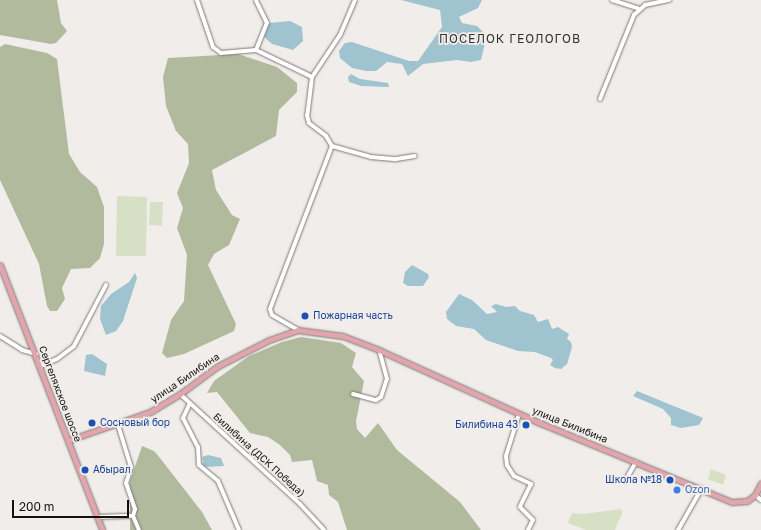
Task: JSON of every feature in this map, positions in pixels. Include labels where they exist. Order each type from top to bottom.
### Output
[{"type":"main road","name":"Сергеляхское шоссе","points":[[0,264],[41,366],[102,530]]},
{"type":"main road","name":"улица Билибина","points":[[69,440],[118,425],[150,412],[180,394],[218,366],[269,340],[298,330],[343,336],[379,350],[519,414],[740,503],[755,495]]},
{"type":"main road","points":[[755,495],[761,483]]},
{"type":"street","points":[[197,0],[215,50],[221,53],[256,50],[312,77]]},
{"type":"street","points":[[256,0],[267,23],[256,50]]},
{"type":"street","points":[[354,0],[340,35],[312,77],[307,116],[309,123],[326,136],[332,146],[371,157],[396,159],[415,156]]},
{"type":"street","points":[[612,0],[639,9],[668,0]]},
{"type":"street","points":[[600,99],[639,9]]},
{"type":"street","points":[[298,330],[272,315],[270,309],[332,146]]},
{"type":"street","points":[[41,366],[57,359],[74,346],[106,285]]},
{"type":"street","points":[[0,336],[22,350],[36,354]]},
{"type":"street","points":[[353,394],[376,400],[381,397],[387,379],[379,350]]},
{"type":"street","name":"Билибина (ДСК Победа)","points":[[180,394],[300,504],[324,530]]},
{"type":"street","points":[[190,403],[183,418],[198,447],[199,465],[218,481],[239,530]]},
{"type":"street","points":[[519,414],[506,456],[506,465],[514,476],[531,484],[520,507],[533,520],[528,530]]},
{"type":"street","points":[[118,425],[131,467],[126,483],[135,509],[133,516],[140,530]]},
{"type":"street","points":[[625,481],[636,462]]},
{"type":"street","points":[[678,530],[702,488]]},
{"type":"street","points":[[755,495],[761,500]]},
{"type":"street","points":[[97,516],[133,516]]},
{"type":"green space","points":[[0,0],[57,0],[61,23],[67,31],[56,43],[51,44],[0,35]]},
{"type":"green space","points":[[5,44],[47,53],[57,59],[69,154],[80,172],[97,187],[104,207],[104,244],[100,258],[90,268],[71,269],[62,288],[65,299],[57,311],[50,311],[47,306],[39,264],[0,180],[0,47]]},
{"type":"green space","points":[[238,54],[277,67],[297,83],[297,92],[279,110],[276,136],[212,170],[216,190],[232,215],[240,219],[229,245],[214,254],[208,265],[236,324],[234,331],[184,354],[167,358],[162,353],[171,320],[184,301],[187,255],[177,228],[183,208],[177,193],[189,163],[188,144],[176,131],[166,106],[163,77],[168,58]]},
{"type":"green space","points":[[117,196],[147,197],[146,256],[116,256]]},
{"type":"green space","points":[[150,202],[163,202],[162,226],[149,225]]},
{"type":"green space","points":[[301,337],[341,343],[356,353],[352,367],[364,381],[356,421],[357,429],[365,438],[378,423],[397,450],[460,502],[481,530],[347,530],[338,502],[329,495],[328,485],[317,481],[312,460],[292,462],[290,455],[280,445],[268,437],[250,433],[217,392],[207,393],[214,381],[249,356],[282,342]]},
{"type":"green space","points":[[142,446],[154,451],[160,458],[202,512],[212,530],[130,530],[130,481]]},
{"type":"green space","points":[[711,469],[726,475],[723,485],[708,479]]},
{"type":"green space","points":[[620,509],[623,511],[615,530],[586,530],[568,523],[572,513],[584,514]]},
{"type":"water","points":[[401,0],[482,0],[478,8],[459,17],[462,23],[477,26],[483,32],[486,39],[481,60],[471,62],[457,60],[423,64],[408,76],[402,64],[387,62],[376,71],[366,71],[352,68],[340,58],[339,51],[345,43],[352,42],[409,61],[418,61],[442,27],[440,10]]},
{"type":"water","points":[[290,21],[302,27],[303,41],[293,50],[272,44],[264,37],[269,23]]},
{"type":"water","points":[[351,74],[360,79],[388,83],[389,87],[361,86],[349,82],[348,77]]},
{"type":"water","points":[[412,265],[428,274],[429,277],[423,286],[408,286],[403,283],[405,272]]},
{"type":"water","points":[[135,273],[137,278],[123,321],[116,331],[106,335],[100,319],[101,306],[111,294],[129,282]]},
{"type":"water","points":[[459,294],[472,300],[487,314],[497,312],[491,306],[496,304],[506,307],[515,306],[520,311],[534,315],[538,322],[548,319],[552,329],[558,327],[569,334],[567,339],[571,342],[572,347],[567,364],[561,369],[555,368],[550,365],[553,360],[551,358],[535,352],[518,351],[486,340],[474,329],[456,326],[447,319],[446,312]]},
{"type":"water","points":[[92,354],[107,364],[105,376],[84,371],[86,355]]},
{"type":"water","points":[[637,391],[703,418],[699,425],[681,428],[671,425],[671,418],[663,409],[633,396]]},
{"type":"water","points":[[208,455],[221,458],[224,466],[204,467],[202,457]]},
{"type":"place","name":"Пожарная часть","points":[[305,316]]},
{"type":"place","name":"Сосновый бор","points":[[92,423]]},
{"type":"place","name":"Билибина 43","points":[[526,425]]},
{"type":"place","name":"Абырал","points":[[85,470]]},
{"type":"place","name":"Школа №18","points":[[670,480]]},
{"type":"place","name":"Ozon","points":[[677,490]]},
{"type":"district","name":"ПОСЕЛОК ГЕОЛОГОВ","points":[[510,39]]}]
